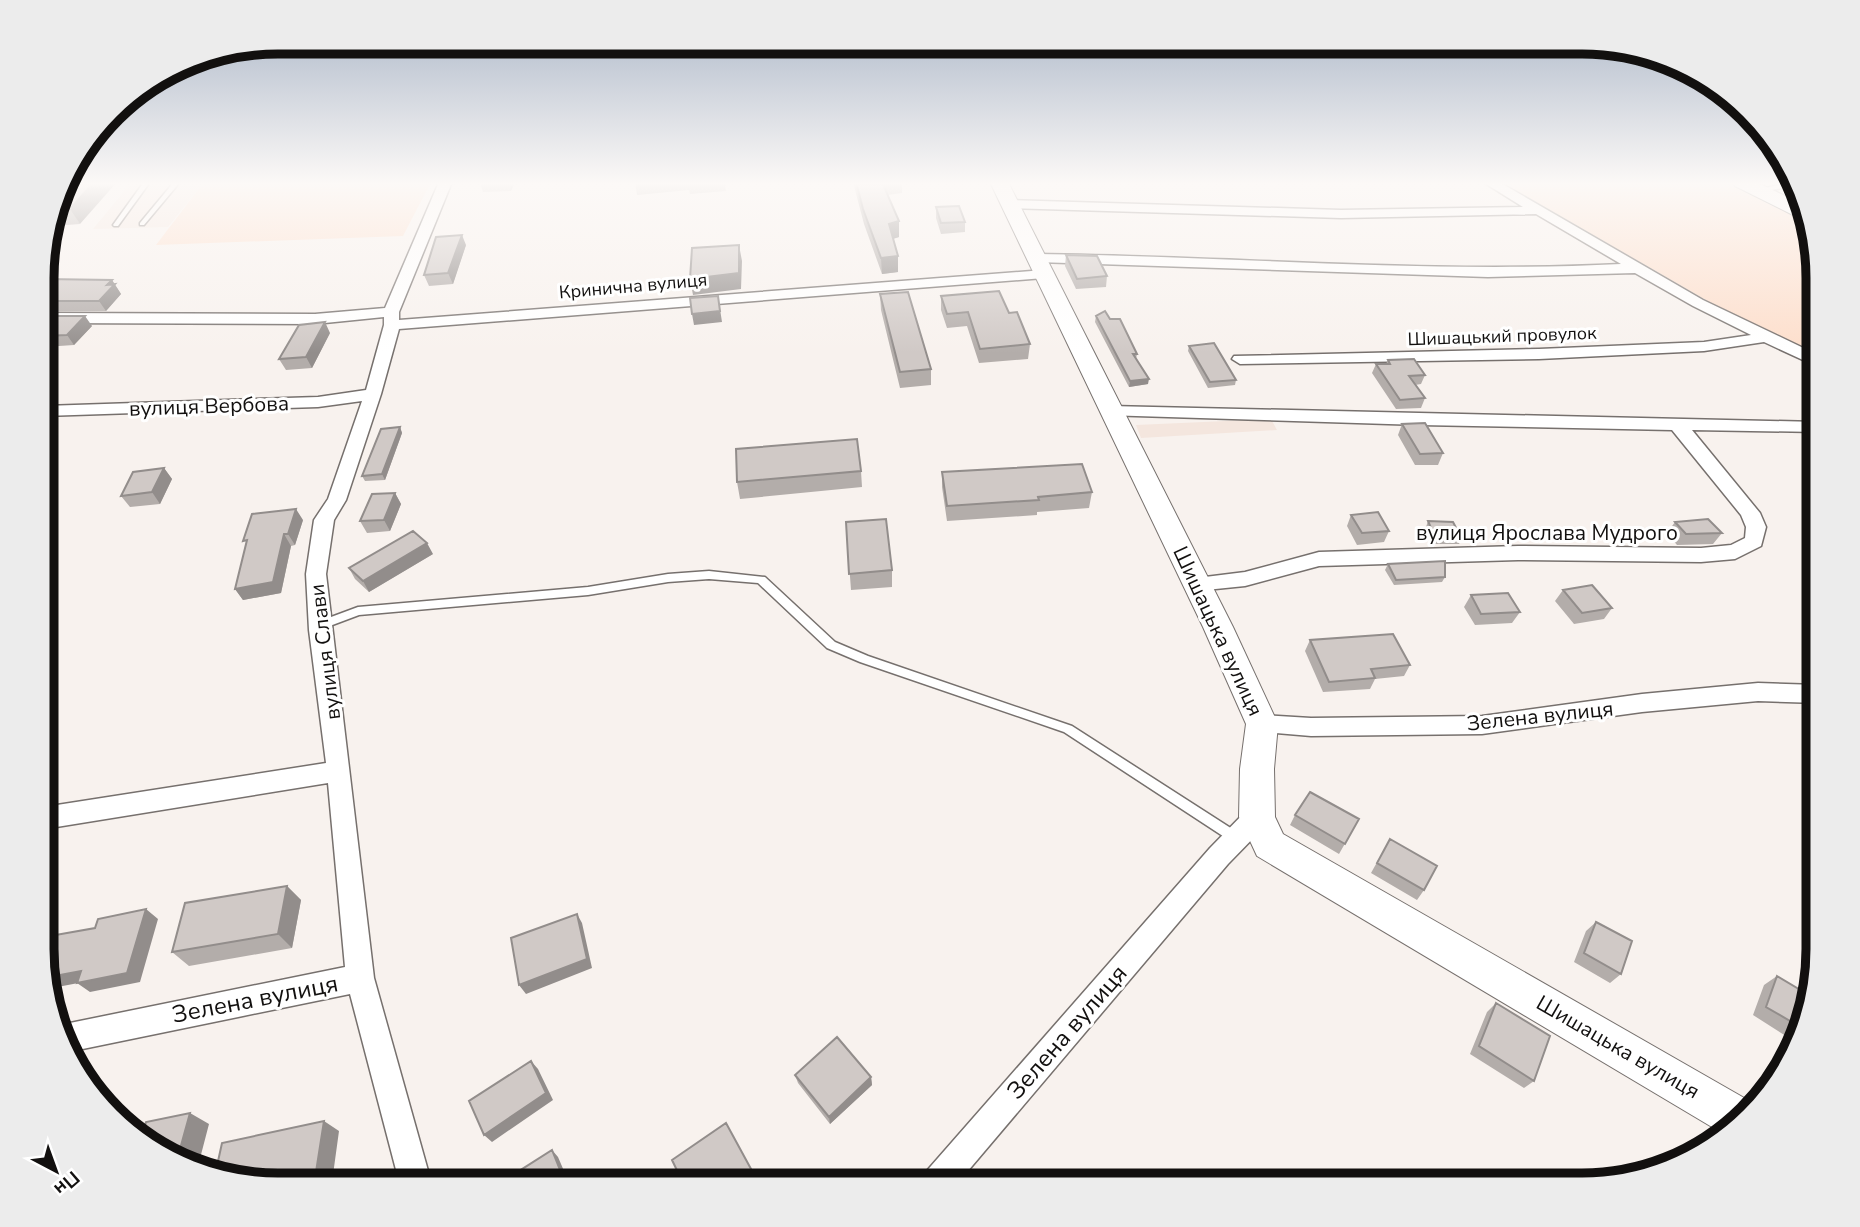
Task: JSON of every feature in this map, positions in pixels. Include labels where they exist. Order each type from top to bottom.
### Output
[{"type":"street","name":"вулиця Слави","points":[[360,978],[339,771],[319,626],[316,574],[324,520],[337,499],[373,394],[392,318],[423,239]]},
{"type":"street","name":"Шишацька вулиця","points":[[1027,239],[1262,724],[1246,827],[1269,845],[1732,1115]]},
{"type":"street","points":[[1589,239],[1698,303],[1805,356]]},
{"type":"street","name":"Кринична вулиця","points":[[54,318],[392,318],[1040,266],[1317,266],[1414,272],[1638,268]]},
{"type":"street","name":"Шишацький провулок","points":[[1240,359],[1512,357],[1707,345],[1754,341],[1765,336]]},
{"type":"street","name":"вулиця Вербова","points":[[54,411],[318,402],[373,394]]},
{"type":"street","points":[[1110,411],[1805,427]]},
{"type":"street","name":"вулиця Ярослава Мудрого","points":[[1196,584],[1245,579],[1319,559],[1518,553],[1701,555],[1735,552],[1754,541],[1756,527],[1751,513],[1677,424]]},
{"type":"street","name":"Зелена вулиця","points":[[1262,724],[1311,727],[1482,725],[1642,703],[1758,692],[1805,694]]},
{"type":"street","points":[[54,816],[339,771]]},
{"type":"street","name":"Зелена вулиця","points":[[946,1172],[1246,827]]},
{"type":"street","name":"Зелена вулиця","points":[[72,1036],[360,978],[413,1173]]},
{"type":"lane","points":[[319,626],[358,611],[588,591],[668,578],[709,575],[761,580],[831,645],[864,659],[1068,729],[1246,827]]},
{"type":"shaded area","points":[[160,239],[314,239],[156,245]]},
{"type":"shaded area","points":[[1601,239],[1802,239],[1805,263],[1805,351],[1713,304]]},
{"type":"shaded area","points":[[1271,419],[1277,430],[1141,438],[1136,425]]},
{"type":"building","points":[[435,239],[460,239],[448,273],[424,275]]},
{"type":"building","points":[[874,239],[893,239],[898,256],[881,258]]},
{"type":"building","points":[[739,245],[739,273],[690,279],[692,248]]},
{"type":"building","points":[[1066,255],[1097,256],[1107,276],[1077,279]]},
{"type":"building","points":[[54,279],[112,280],[107,285],[115,284],[99,301],[54,301]]},
{"type":"building","points":[[999,291],[1009,313],[1017,312],[1030,344],[980,349],[968,312],[947,314],[941,296]]},
{"type":"building","points":[[908,292],[931,369],[900,372],[880,294]]},
{"type":"building","points":[[718,296],[720,311],[692,314],[690,298]]},
{"type":"building","points":[[1105,311],[1110,319],[1120,319],[1137,354],[1133,354],[1149,379],[1130,381],[1096,316]]},
{"type":"building","points":[[54,316],[85,316],[67,335],[54,336]]},
{"type":"building","points":[[325,322],[306,357],[279,359],[299,325]]},
{"type":"building","points":[[1214,343],[1236,380],[1210,382],[1189,346]]},
{"type":"building","points":[[1414,359],[1425,375],[1409,376],[1425,398],[1400,400],[1376,364],[1390,364],[1388,360]]},
{"type":"building","points":[[1425,423],[1443,453],[1420,454],[1402,424]]},
{"type":"building","points":[[400,427],[382,474],[362,476],[381,429]]},
{"type":"building","points":[[857,439],[861,471],[737,482],[736,449]]},
{"type":"building","points":[[1082,464],[1092,492],[1038,497],[1039,500],[947,506],[942,472]]},
{"type":"building","points":[[164,468],[152,492],[121,496],[133,472]]},
{"type":"building","points":[[395,493],[384,520],[360,521],[372,494]]},
{"type":"building","points":[[296,509],[288,534],[284,534],[273,582],[235,589],[247,540],[243,541],[252,514]]},
{"type":"building","points":[[1378,512],[1389,531],[1362,533],[1351,515]]},
{"type":"building","points":[[886,519],[892,570],[849,574],[846,522]]},
{"type":"building","points":[[1708,519],[1722,533],[1686,534],[1675,522]]},
{"type":"building","points":[[1428,521],[1453,522],[1462,539],[1436,539]]},
{"type":"building","points":[[413,531],[427,543],[363,581],[349,568]]},
{"type":"building","points":[[1445,561],[1445,577],[1396,580],[1388,564]]},
{"type":"building","points":[[1592,585],[1612,608],[1582,613],[1563,590]]},
{"type":"building","points":[[1508,593],[1520,612],[1481,614],[1471,595]]},
{"type":"building","points":[[1393,634],[1410,665],[1371,669],[1375,678],[1329,682],[1310,640]]},
{"type":"building","points":[[1310,792],[1359,819],[1345,844],[1295,815]]},
{"type":"building","points":[[1390,839],[1437,866],[1424,890],[1377,863]]},
{"type":"building","points":[[287,886],[278,934],[172,952],[185,903]]},
{"type":"building","points":[[146,909],[127,973],[77,983],[81,971],[56,976],[54,935],[95,928],[98,919]]},
{"type":"building","points":[[577,914],[587,959],[519,985],[511,938]]},
{"type":"building","points":[[1596,922],[1632,941],[1621,974],[1584,953]]},
{"type":"building","points":[[1777,976],[1801,991],[1793,1023],[1766,1007]]},
{"type":"building","points":[[1496,1003],[1550,1036],[1534,1081],[1479,1046]]},
{"type":"building","points":[[837,1037],[871,1077],[829,1117],[795,1075]]},
{"type":"building","points":[[531,1061],[546,1093],[484,1135],[469,1101]]},
{"type":"building","points":[[190,1113],[180,1150],[144,1128],[146,1122]]},
{"type":"building","points":[[324,1121],[316,1172],[312,1173],[249,1171],[217,1164],[222,1143]]},
{"type":"building","points":[[726,1123],[753,1173],[678,1173],[672,1160]]},
{"type":"building","points":[[552,1150],[561,1173],[516,1173]]}]
